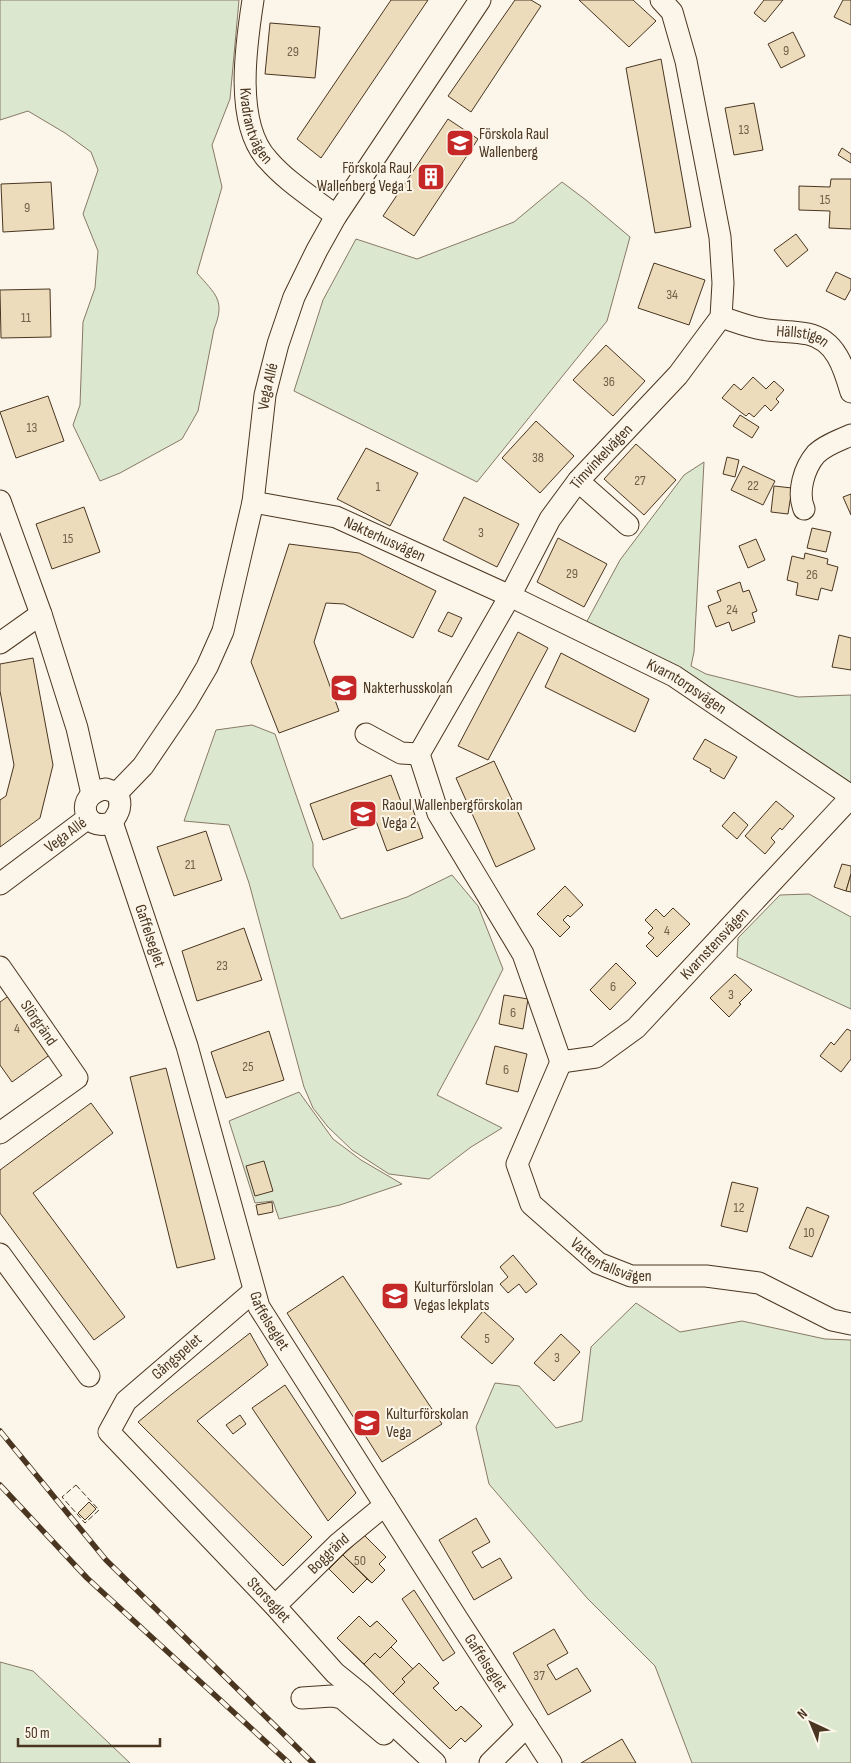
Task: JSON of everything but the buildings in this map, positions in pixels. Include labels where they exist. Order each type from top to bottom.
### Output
[{"type":"street","name":"Kvadrantvägen","points":[[253,0],[246,65],[246,92],[248,115],[254,139],[267,159],[290,180],[336,216]]},
{"type":"street","name":"Vega Allé","points":[[117,794],[144,766],[187,702],[207,667],[223,632],[253,502],[265,395],[278,344],[294,297],[336,216],[480,0]]},
{"type":"street","points":[[660,0],[672,12],[686,61],[720,237],[723,283],[721,317]]},
{"type":"street","name":"Hällstigen","points":[[721,317],[761,329],[808,334],[819,338],[830,346],[840,359],[851,392]]},
{"type":"street","name":"Timvinkelvägen","points":[[419,754],[510,596],[550,519],[578,481],[678,375],[721,317]]},
{"type":"street","points":[[804,509],[802,504],[802,485],[812,460],[817,453],[851,435]]},
{"type":"street","points":[[578,481],[628,525]]},
{"type":"street","points":[[0,501],[41,614],[77,728],[92,794]]},
{"type":"street","name":"Nakterhusvägen","points":[[253,502],[336,517],[510,596]]},
{"type":"street","name":"Kvarntorpsvägen","points":[[510,596],[674,676],[851,796]]},
{"type":"street","points":[[0,643],[41,614]]},
{"type":"street","points":[[366,734],[401,753],[419,754],[438,813],[523,954],[561,1062]]},
{"type":"street","name":"Vega Allé","points":[[106,789],[117,794],[121,804],[112,822],[101,825],[94,823],[88,818],[85,805],[92,794],[106,789]]},
{"type":"street","name":"Kvarnstensvägen","points":[[561,1062],[596,1057],[636,1028],[851,796]]},
{"type":"street","name":"Vega Allé","points":[[0,884],[88,818]]},
{"type":"street","name":"Gaffelseglet","points":[[112,822],[187,1046],[259,1307],[551,1763]]},
{"type":"street","name":"Slörgränd","points":[[0,968],[77,1078],[0,1133]]},
{"type":"street","name":"Vattenfallsvägen","points":[[561,1062],[517,1164],[531,1204],[598,1263],[631,1276],[706,1276],[759,1283],[832,1320],[851,1324]]},
{"type":"street","points":[[0,1254],[89,1376]]},
{"type":"street","name":"Gångspelet","points":[[109,1432],[126,1401],[254,1291]]},
{"type":"street","name":"Storseglet","points":[[109,1432],[275,1606],[335,1673],[361,1694],[435,1763]]},
{"type":"street","name":"Boggränd","points":[[275,1606],[339,1543],[385,1504]]},
{"type":"street","points":[[302,1698],[332,1696],[342,1698],[419,1763]]},
{"type":"street","points":[[490,1763],[527,1726]]},
{"type":"green space","points":[[0,0],[239,0],[230,99],[212,145],[222,187],[197,273],[213,292],[219,304],[198,411],[182,439],[120,473],[100,481],[73,425],[80,405],[83,322],[95,288],[98,251],[83,214],[98,170],[91,152],[65,133],[28,111],[0,120]]},
{"type":"green space","points":[[562,182],[630,237],[607,321],[477,482],[294,391],[323,300],[356,239],[417,259],[514,222]]},
{"type":"green space","points":[[704,462],[694,652],[691,666],[706,674],[798,697],[851,695],[851,785],[586,623],[620,560],[684,475]]},
{"type":"green space","points":[[252,725],[275,734],[313,844],[313,866],[341,919],[407,897],[452,875],[478,906],[503,969],[437,1095],[502,1128],[471,1147],[429,1179],[389,1174],[352,1150],[328,1127],[313,1108],[304,1087],[249,883],[229,825],[184,821],[216,730]]},
{"type":"green space","points":[[809,894],[851,917],[851,1009],[737,957],[738,938],[780,895]]},
{"type":"green space","points":[[299,1092],[333,1139],[361,1160],[402,1184],[340,1205],[279,1219],[273,1201],[255,1203],[229,1121]]},
{"type":"green space","points":[[636,1303],[680,1332],[742,1321],[825,1339],[851,1340],[851,1763],[692,1763],[655,1666],[587,1598],[489,1484],[476,1427],[495,1383],[519,1386],[556,1428],[582,1421],[591,1347]]},
{"type":"green space","points":[[0,1662],[33,1671],[130,1763],[0,1763]]},
{"type":"railway","points":[[0,1431],[106,1560],[313,1763]]},
{"type":"railway","points":[[0,1485],[87,1578],[289,1763]]},
{"type":"fence","points":[[76,1485],[99,1510],[85,1523],[62,1497],[76,1485]]},
{"type":"place","name":"Förskola Raul Wallenberg","points":[[460,143]]},
{"type":"place","name":"Förskola Raul Wallenberg Vega 1","points":[[431,177]]},
{"type":"place","name":"Nakterhusskolan","points":[[344,688]]},
{"type":"place","name":"Raoul Wallenbergförskolan Vega 2","points":[[363,814]]},
{"type":"place","name":"Kulturförslolan Vegas lekplats","points":[[395,1296]]},
{"type":"place","name":"Kulturförskolan Vega","points":[[367,1423]]}]
